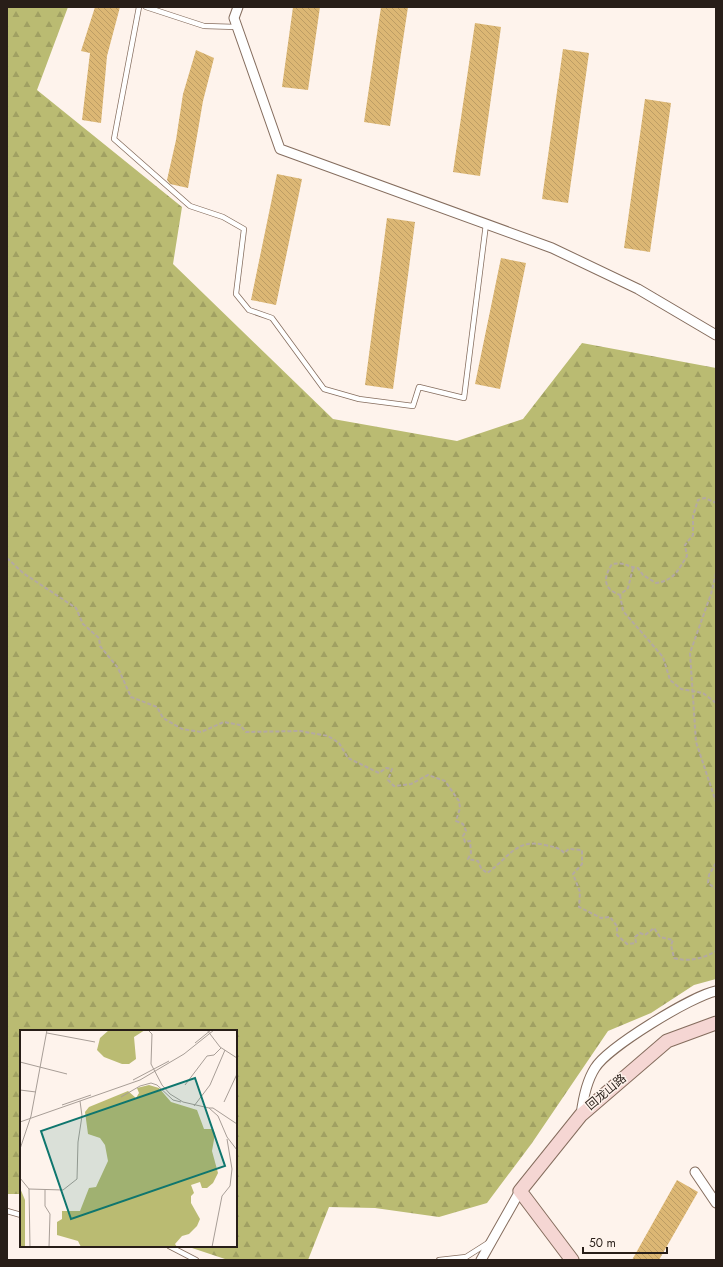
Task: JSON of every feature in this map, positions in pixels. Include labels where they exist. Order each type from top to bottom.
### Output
[{"type":"street","points":[[238,7],[234,18],[280,149],[552,248],[638,288],[716,335]]},
{"type":"street","points":[[581,1114],[583,1096],[596,1067],[601,1062],[617,1048],[668,1013],[706,993],[716,991]]},
{"type":"street","name":"回龙山路","points":[[520,1191],[581,1114],[667,1041],[716,1023]]},
{"type":"street","points":[[695,1172],[716,1203]]},
{"type":"street","points":[[481,1260],[520,1191],[572,1260]]},
{"type":"lane","points":[[139,7],[114,138],[190,206],[223,217],[244,229],[236,294],[249,310],[272,318],[324,389],[359,399],[413,406],[419,387],[464,398],[486,224]]},
{"type":"lane","points":[[146,7],[204,26],[238,27]]},
{"type":"lane","points":[[7,1211],[20,1215]]},
{"type":"lane","points":[[439,1260],[466,1257],[490,1242]]},
{"type":"lane","points":[[171,1247],[196,1260]]},
{"type":"path","points":[[620,595],[611,592],[606,584],[606,574],[612,564],[623,562],[633,568],[638,568],[644,575],[656,583],[667,582],[675,574],[687,556],[685,545],[693,535],[693,516],[698,500],[705,498],[716,503]]},
{"type":"path","points":[[716,552],[716,558]]},
{"type":"path","points":[[7,558],[23,573],[76,608],[83,624],[99,638],[100,646],[118,668],[131,697],[157,707],[163,718],[182,729],[201,732],[224,722],[240,725],[246,732],[300,731],[328,736],[339,743],[348,758],[379,773],[386,768],[392,769],[388,780],[394,786],[411,784],[428,775],[445,780],[459,801],[460,808],[456,821],[463,824],[466,831],[463,836],[465,842],[470,841],[471,853],[468,859],[478,861],[481,868],[487,873],[496,867],[507,855],[524,844],[539,844],[560,848],[564,853],[570,849],[582,850],[582,864],[573,874],[580,892],[579,907],[601,918],[610,917],[617,926],[617,935],[627,944],[636,944],[635,937],[640,933],[645,935],[654,928],[660,937],[673,940],[671,946],[674,958],[684,961],[700,958],[716,951]]},
{"type":"path","points":[[620,595],[628,588],[633,568]]},
{"type":"path","points":[[716,573],[711,594],[690,653],[696,742],[716,802]]},
{"type":"path","points":[[620,595],[623,611],[663,657],[670,680],[681,689],[693,690],[702,693],[716,703]]},
{"type":"path","points":[[716,862],[709,875],[708,883],[716,889]]},
{"type":"green space","points":[[7,7],[68,7],[37,90],[182,207],[173,264],[333,419],[457,441],[523,419],[582,343],[716,368],[716,979],[694,985],[651,1013],[608,1031],[532,1143],[487,1203],[439,1217],[375,1208],[329,1207],[308,1260],[228,1260],[189,1247],[237,1247],[237,1030],[20,1030],[20,1194],[7,1194]]},
{"type":"building","points":[[95,7],[120,7],[107,56],[101,123],[82,120],[90,53],[81,51]]},
{"type":"building","points":[[293,7],[320,7],[308,90],[282,87]]},
{"type":"building","points":[[381,7],[408,7],[390,126],[364,122]]},
{"type":"building","points":[[475,23],[501,27],[480,176],[453,172]]},
{"type":"building","points":[[563,49],[589,53],[568,203],[542,199]]},
{"type":"building","points":[[196,50],[214,58],[203,101],[188,188],[170,184],[167,180],[176,140],[183,94]]},
{"type":"building","points":[[645,99],[671,103],[650,252],[624,248]]},
{"type":"building","points":[[277,174],[302,179],[276,305],[251,300]]},
{"type":"building","points":[[387,218],[415,222],[393,389],[365,385]]},
{"type":"building","points":[[501,258],[526,263],[500,389],[475,384]]},
{"type":"building","points":[[677,1180],[698,1192],[659,1260],[632,1260]]}]
